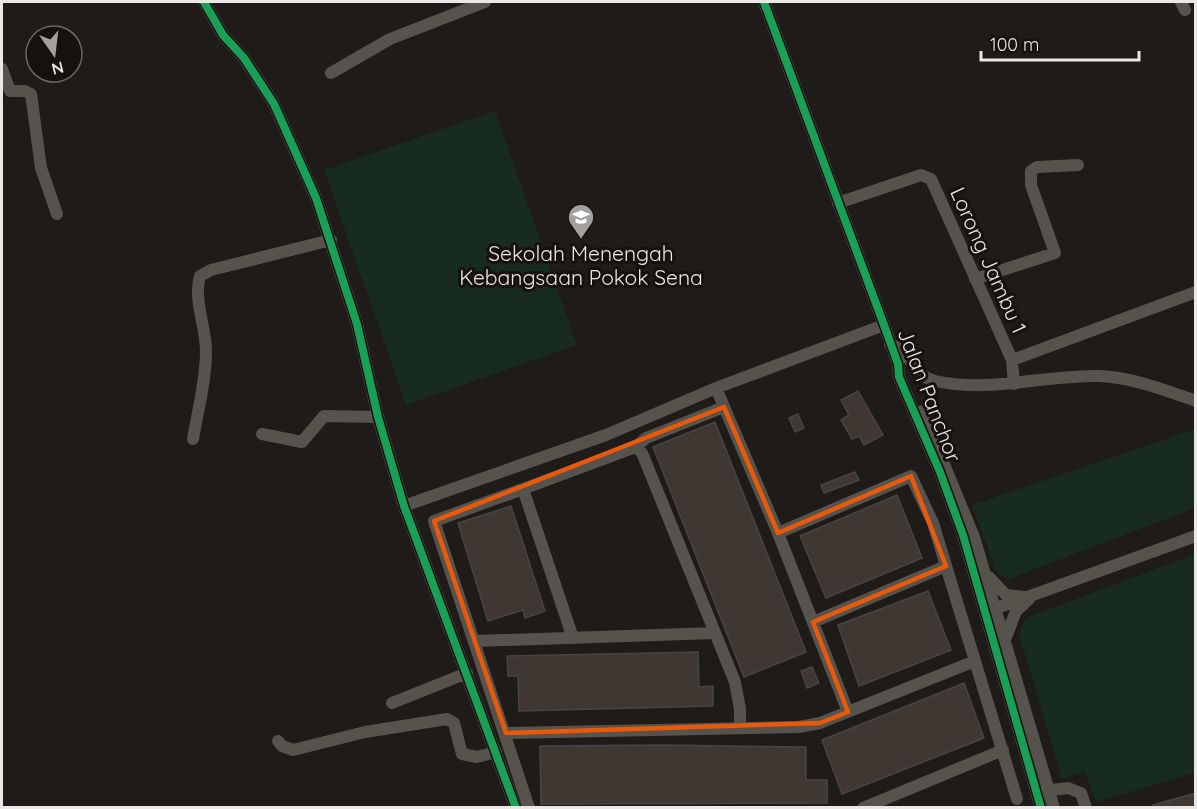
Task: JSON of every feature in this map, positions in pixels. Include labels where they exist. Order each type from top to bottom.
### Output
[{"type":"street","points":[[204,2],[223,35],[244,58],[274,104],[290,134],[331,240],[357,324],[378,417],[404,506],[516,807]]},
{"type":"street","points":[[331,73],[390,39],[485,2]]},
{"type":"street","name":"Jalan Panchor","points":[[764,2],[890,344],[898,364],[906,374],[950,473],[997,608],[1054,807]]},
{"type":"street","points":[[2,69],[9,91],[25,91],[31,94],[41,168],[57,214]]},
{"type":"street","points":[[975,279],[1054,253],[1031,185],[1031,171],[1037,167],[1078,165]]},
{"type":"street","name":"Lorong Jambu 1","points":[[838,203],[927,175],[936,187],[1012,360],[1014,384]]},
{"type":"street","points":[[194,439],[206,364],[198,287],[200,276],[211,270],[331,240]]},
{"type":"street","points":[[1012,360],[1196,292]]},
{"type":"street","points":[[404,506],[606,435],[716,388],[884,325]]},
{"type":"street","points":[[890,344],[899,348],[921,374],[933,381],[1014,384],[1097,376],[1112,377],[1141,383],[1196,401]]},
{"type":"street","name":"Jalan Panchor","points":[[898,364],[899,377],[940,472],[963,535],[1041,807]]},
{"type":"street","points":[[716,388],[778,533],[848,712]]},
{"type":"street","points":[[529,807],[476,641],[434,521],[636,447],[646,438],[724,407]]},
{"type":"street","points":[[262,434],[302,442],[324,416],[378,417]]},
{"type":"street","points":[[636,447],[642,453],[735,682],[740,709],[740,728]]},
{"type":"street","points":[[778,533],[911,476],[933,523],[1017,799]]},
{"type":"street","points":[[523,489],[573,638]]},
{"type":"street","points":[[997,608],[1196,536]]},
{"type":"street","points":[[813,622],[946,566]]},
{"type":"street","points":[[985,571],[1006,595],[1032,596]]},
{"type":"street","points":[[979,593],[997,608]]},
{"type":"street","points":[[1006,639],[1017,611],[1032,596]]},
{"type":"street","points":[[990,632],[997,608]]},
{"type":"street","points":[[476,641],[715,633]]},
{"type":"street","points":[[506,733],[799,727],[819,723],[975,661]]},
{"type":"street","points":[[392,703],[467,673]]},
{"type":"street","points":[[278,741],[287,749],[294,750],[365,732],[447,719],[454,723],[462,754],[477,757],[496,752]]},
{"type":"street","points":[[863,807],[1003,750]]},
{"type":"street","points":[[1037,793],[1049,789],[1075,789],[1081,792],[1086,807]]},
{"type":"highlighted area","points":[[724,407],[778,533],[911,476],[946,566],[813,622],[848,712],[820,723],[506,733],[434,521]]},
{"type":"green space","points":[[495,111],[577,345],[406,405],[324,170]]},
{"type":"green space","points":[[1195,429],[1195,508],[1009,579],[997,573],[972,505]]},
{"type":"green space","points":[[1195,554],[1195,773],[1096,802],[1085,772],[1062,779],[1019,634],[1026,618]]},
{"type":"building","points":[[858,391],[883,435],[864,445],[859,436],[852,439],[841,420],[849,415],[841,400]]},
{"type":"building","points":[[798,414],[804,428],[795,432],[789,418]]},
{"type":"building","points":[[715,422],[806,652],[744,677],[653,447]]},
{"type":"building","points":[[855,472],[859,480],[824,493],[821,485]]},
{"type":"building","points":[[897,495],[922,558],[826,598],[800,536]]},
{"type":"building","points":[[511,506],[545,611],[525,618],[523,610],[488,621],[458,523]]},
{"type":"building","points":[[928,591],[951,650],[859,686],[838,625]]},
{"type":"building","points":[[698,652],[699,687],[713,686],[713,706],[519,711],[518,676],[508,676],[507,656]]},
{"type":"building","points":[[812,667],[819,683],[807,688],[801,671]]},
{"type":"building","points":[[964,683],[984,738],[842,794],[822,740]]},
{"type":"building","points":[[540,746],[806,747],[806,780],[827,780],[827,803],[541,804]]},
{"type":"building","points":[[1196,793],[1196,807],[1154,807],[1153,805]]},
{"type":"cycle path","points":[[204,2],[223,35],[244,58],[274,104],[316,198],[357,324],[378,417],[404,506],[516,808]]},
{"type":"cycle path","points":[[764,2],[884,325],[898,364],[899,377],[940,472],[963,535],[1041,808]]},
{"type":"place","name":"Sekolah Menengah Kebangsaan Pokok Sena","points":[[581,240]]}]
